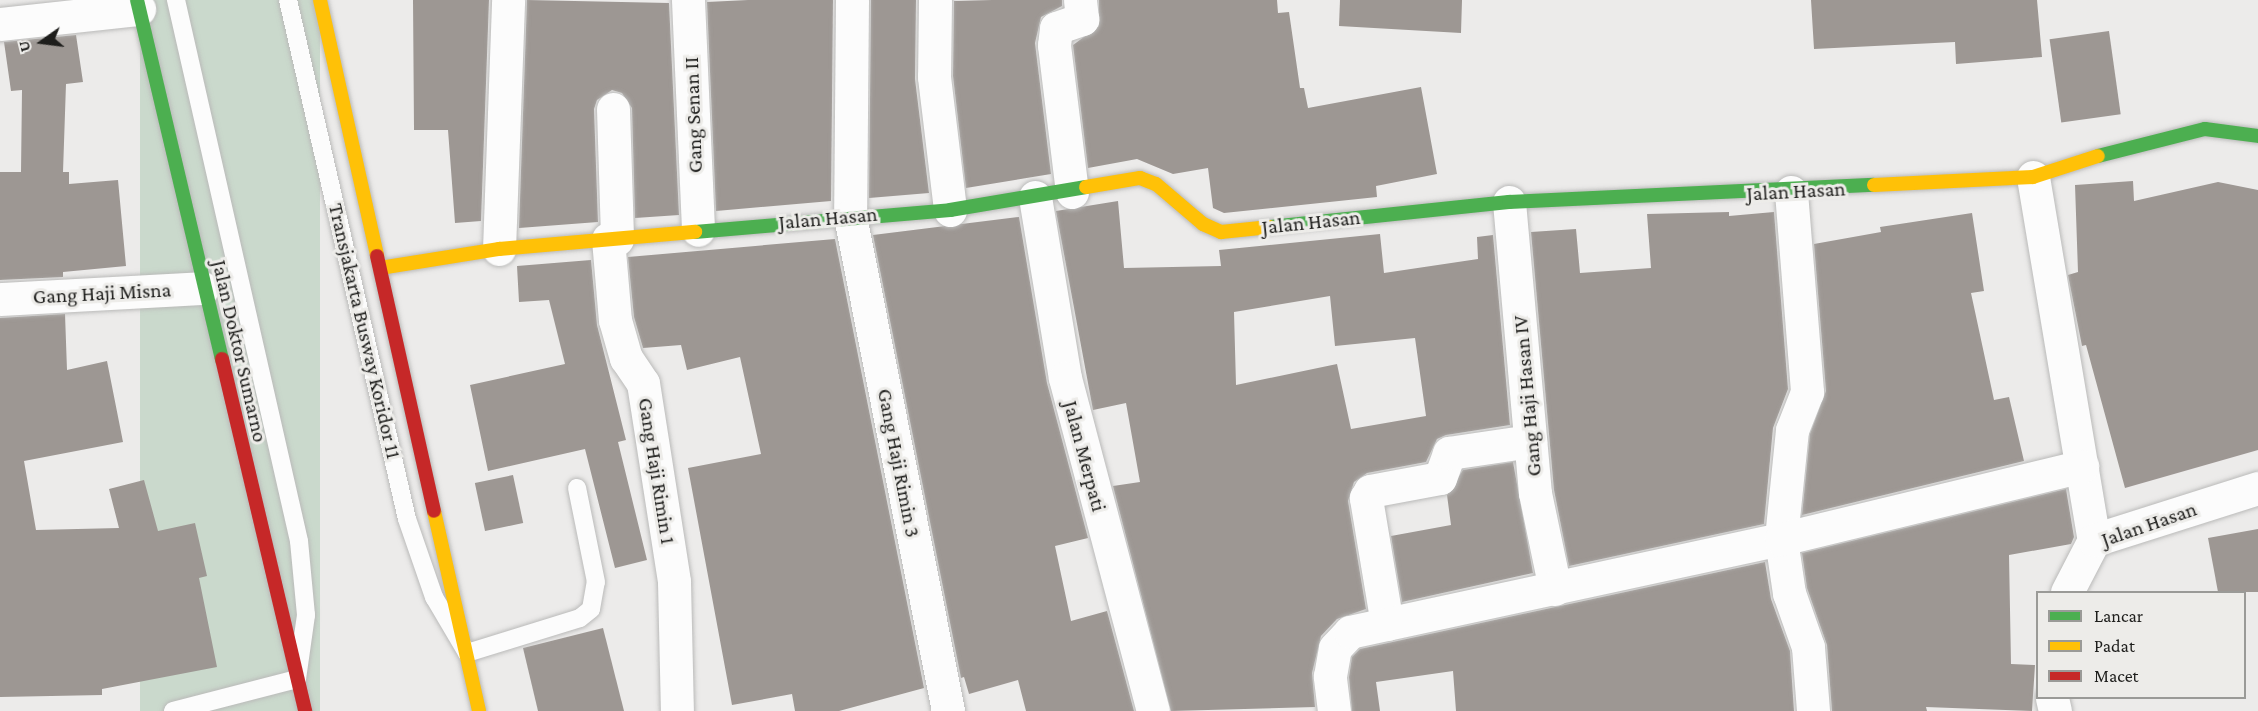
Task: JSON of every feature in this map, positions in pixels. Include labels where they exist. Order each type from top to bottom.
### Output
[{"type":"street","points":[[320,0],[479,711]]},
{"type":"street","points":[[500,249],[508,0]]},
{"type":"street","name":"Gang Senan II","points":[[688,0],[698,230]]},
{"type":"street","name":"Gang Haji Rimin 3","points":[[852,0],[850,216],[948,711]]},
{"type":"street","points":[[935,0],[934,77],[950,210]]},
{"type":"street","points":[[1072,192],[1054,45],[1056,28],[1082,19],[1080,0]]},
{"type":"street","name":"Jalan Doktor Sumarno","points":[[138,4],[203,288],[305,711]]},
{"type":"street","points":[[0,24],[138,4]]},
{"type":"street","name":"Gang Haji Rimin 1","points":[[614,109],[615,320],[626,358],[643,383],[674,582],[677,711]]},
{"type":"street","name":"Jalan Hasan","points":[[380,268],[500,249],[850,216],[950,210],[1072,192],[1140,178],[1156,184],[1203,224],[1221,231],[1509,202],[1791,192],[2033,177],[2131,145],[2205,129],[2258,136]]},
{"type":"street","points":[[2033,177],[2094,540]]},
{"type":"street","points":[[1791,192],[1807,392],[1792,430],[1781,539],[1789,593],[1808,647],[1812,711]]},
{"type":"street","name":"Jalan Merpati","points":[[1035,197],[1065,378],[1153,711]]},
{"type":"street","name":"Gang Haji Hasan IV","points":[[1509,202],[1535,493],[1555,589]]},
{"type":"street","name":"Gang Haji Misna","points":[[0,299],[203,288]]},
{"type":"street","points":[[1386,624],[1365,498],[1370,491],[1440,478],[1449,453],[1530,441]]},
{"type":"street","points":[[1334,711],[1330,676],[1335,648],[1350,632],[1781,539],[2082,466]]},
{"type":"street","name":"Jalan Hasan","points":[[2068,591],[2094,540],[2258,488]]},
{"type":"lane","points":[[173,711],[297,679],[306,615],[299,541],[176,0]]},
{"type":"lane","name":"Transjakarta Busway Koridor 11","points":[[288,0],[407,519],[434,597],[466,653]]},
{"type":"lane","points":[[466,653],[580,618],[591,609],[596,582],[577,488]]},
{"type":"green space","points":[[140,0],[320,0],[320,711],[140,711]]},
{"type":"building","points":[[413,0],[489,0],[481,221],[455,223],[448,130],[414,130]]},
{"type":"building","points":[[527,0],[669,3],[679,215],[635,218],[632,108],[622,93],[612,90],[597,100],[594,109],[598,222],[519,228]]},
{"type":"building","points":[[833,0],[831,201],[716,211],[707,2]]},
{"type":"building","points":[[871,0],[916,0],[915,79],[929,193],[869,198]]},
{"type":"building","points":[[1062,0],[1062,6],[1041,17],[1035,43],[1051,174],[966,188],[953,76],[954,1]]},
{"type":"building","points":[[1099,0],[1277,0],[1278,13],[1289,12],[1300,88],[1304,88],[1308,108],[1421,87],[1437,174],[1376,186],[1377,197],[1224,213],[1213,208],[1208,168],[1173,174],[1137,159],[1088,168],[1073,45],[1099,26]]},
{"type":"building","points":[[1340,0],[1462,0],[1461,33],[1339,26]]},
{"type":"building","points":[[1811,0],[2037,0],[2042,57],[1956,64],[1955,42],[1814,49]]},
{"type":"building","points":[[2109,31],[2121,114],[2061,123],[2050,39]]},
{"type":"building","points":[[76,35],[83,82],[66,84],[63,172],[69,172],[69,184],[118,180],[126,266],[63,272],[63,277],[0,280],[0,172],[21,172],[22,90],[11,91],[4,42]]},
{"type":"building","points":[[2133,181],[2134,201],[2218,182],[2258,190],[2258,450],[2125,488],[2086,345],[2082,346],[2068,275],[2078,272],[2075,185]]},
{"type":"building","points":[[1118,201],[1124,268],[1221,266],[1219,250],[1380,234],[1384,273],[1478,259],[1477,237],[1493,235],[1510,425],[1446,435],[1437,439],[1426,462],[1367,473],[1354,482],[1348,501],[1366,609],[1337,619],[1321,636],[1312,673],[1315,707],[1171,711],[1113,486],[1140,482],[1126,403],[1093,410],[1056,211]],"holes":[[[1330,296],[1335,346],[1415,338],[1426,416],[1351,429],[1337,364],[1236,385],[1234,312]]]},
{"type":"building","points":[[1729,212],[1729,216],[1774,212],[1788,389],[1773,428],[1764,524],[1569,566],[1554,490],[1531,232],[1576,229],[1580,273],[1651,268],[1647,214]]},
{"type":"building","points":[[1972,213],[1984,291],[1971,293],[1994,400],[2009,397],[2024,461],[1802,515],[1810,434],[1826,391],[1814,244],[1881,232],[1880,227]]},
{"type":"building","points":[[1019,217],[1047,383],[1088,538],[1055,546],[1071,621],[1107,611],[1134,711],[1026,711],[1018,680],[969,694],[964,677],[961,678],[873,235]]},
{"type":"building","points":[[835,239],[924,688],[839,711],[795,711],[792,694],[732,705],[688,468],[761,454],[740,357],[687,370],[681,345],[643,348],[634,317],[628,257]]},
{"type":"building","points":[[591,260],[597,325],[626,440],[618,442],[647,560],[615,568],[585,449],[488,471],[470,385],[565,364],[549,300],[519,302],[517,266]]},
{"type":"building","points":[[65,314],[67,370],[107,361],[123,442],[24,461],[36,530],[119,528],[109,489],[144,480],[158,531],[195,523],[207,576],[199,578],[217,667],[102,689],[102,695],[0,697],[0,318]]},
{"type":"building","points":[[1513,462],[1533,573],[1402,602],[1391,536],[1451,525],[1447,495],[1463,470]]},
{"type":"building","points":[[513,475],[523,523],[485,531],[475,483]]},
{"type":"building","points":[[2066,489],[2074,537],[2071,544],[2009,555],[2011,664],[2035,665],[2032,711],[1926,707],[1927,711],[1832,711],[1827,645],[1807,588],[1802,553]]},
{"type":"building","points":[[2258,529],[2258,592],[2218,591],[2208,538]]},
{"type":"building","points":[[1765,562],[1771,599],[1790,651],[1794,711],[1456,711],[1453,671],[1376,682],[1380,711],[1352,711],[1349,677],[1352,657],[1360,649]]},
{"type":"building","points":[[603,628],[624,711],[538,711],[523,648]]},
{"type":"traffic: fast","points":[[137,0],[222,359]]},
{"type":"traffic: fast","points":[[2098,156],[2205,129],[2258,136]]},
{"type":"traffic: fast","points":[[1270,227],[1509,202],[1874,185]]},
{"type":"traffic: fast","points":[[695,232],[950,210],[1086,187]]},
{"type":"traffic: slow","points":[[320,0],[377,256]]},
{"type":"traffic: slow","points":[[1874,185],[2033,177],[2098,156]]},
{"type":"traffic: slow","points":[[1086,187],[1140,178],[1156,184],[1203,224],[1221,232],[1270,227]]},
{"type":"traffic: slow","points":[[380,268],[499,249],[695,232]]},
{"type":"traffic: slow","points":[[434,511],[479,711]]},
{"type":"traffic: jam","points":[[377,256],[434,511]]},
{"type":"traffic: jam","points":[[222,359],[305,711]]}]
